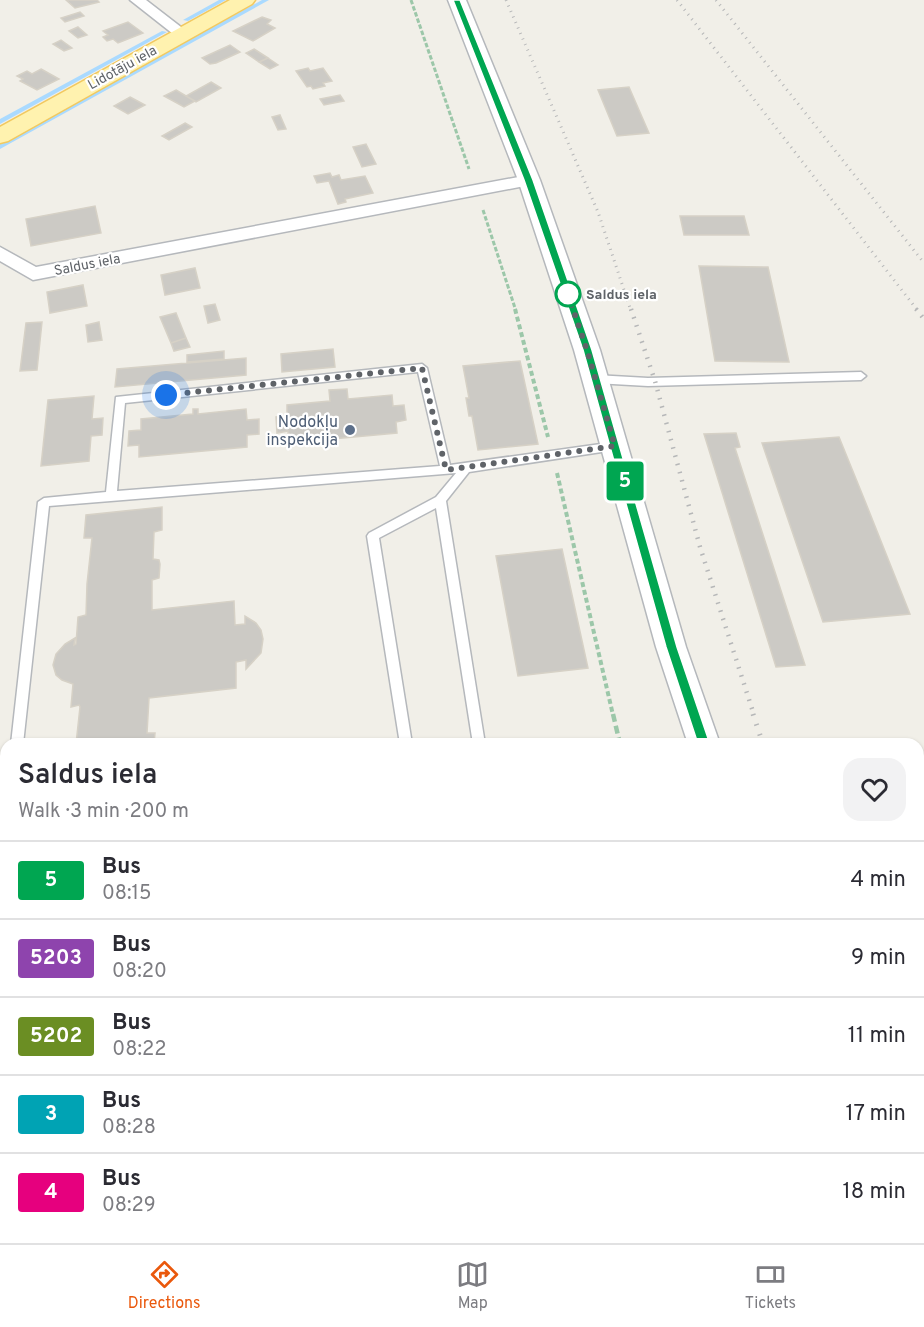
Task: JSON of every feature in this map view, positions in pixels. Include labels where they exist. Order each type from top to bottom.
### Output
[{"type":"main road","name":"Lidotāju iela","points":[[0,136],[245,0]]},
{"type":"street","points":[[138,0],[182,34]]},
{"type":"street","points":[[457,0],[529,180],[595,379],[672,647],[702,738]]},
{"type":"street","name":"Saldus iela","points":[[0,253],[33,274],[529,180]]},
{"type":"lane","points":[[111,496],[120,400],[422,368],[446,470]]},
{"type":"lane","points":[[595,379],[648,382],[861,376]]},
{"type":"lane","points":[[18,738],[44,501],[446,470],[553,457],[615,446]]},
{"type":"lane","points":[[405,738],[373,536],[440,500],[466,468]]},
{"type":"lane","points":[[440,500],[478,738]]},
{"type":"path","points":[[411,0],[524,336],[619,738]]},
{"type":"building","points":[[66,0],[97,0],[99,2],[75,8]]},
{"type":"building","points":[[80,12],[84,16],[65,22],[61,18]]},
{"type":"building","points":[[262,17],[271,20],[267,24],[275,28],[253,41],[233,31]]},
{"type":"building","points":[[128,22],[143,33],[118,43],[113,39],[107,41],[103,37],[108,35],[103,31]]},
{"type":"building","points":[[78,27],[87,35],[78,38],[69,31]]},
{"type":"building","points":[[61,40],[72,48],[64,51],[53,44]]},
{"type":"building","points":[[230,45],[240,52],[210,64],[202,58]]},
{"type":"building","points":[[254,49],[268,58],[259,62],[246,53]]},
{"type":"building","points":[[268,58],[278,65],[270,69],[259,62]]},
{"type":"building","points":[[308,68],[310,71],[323,68],[332,81],[323,83],[325,86],[313,89],[311,86],[307,87],[296,71]]},
{"type":"building","points":[[41,69],[59,79],[37,90],[20,81],[23,79],[17,76],[27,71],[32,74]]},
{"type":"building","points":[[211,82],[221,88],[196,102],[186,96]]},
{"type":"building","points":[[629,87],[649,133],[617,136],[598,90]]},
{"type":"building","points":[[176,90],[195,101],[184,107],[164,96]]},
{"type":"building","points":[[340,95],[344,101],[324,105],[320,99]]},
{"type":"building","points":[[130,97],[145,105],[128,114],[114,106]]},
{"type":"building","points":[[280,115],[286,129],[278,130],[272,117]]},
{"type":"building","points":[[185,123],[192,127],[169,140],[162,136]]},
{"type":"building","points":[[366,144],[376,164],[362,167],[353,147]]},
{"type":"building","points":[[330,173],[332,177],[339,175],[341,180],[365,176],[373,193],[345,199],[346,202],[338,204],[329,181],[317,183],[314,176]]},
{"type":"building","points":[[95,206],[101,233],[31,246],[26,219]]},
{"type":"building","points":[[680,216],[744,216],[749,235],[684,235]]},
{"type":"building","points":[[699,266],[768,267],[789,362],[715,361]]},
{"type":"building","points":[[195,268],[200,288],[165,295],[161,275]]},
{"type":"building","points":[[83,285],[87,306],[50,313],[47,292]]},
{"type":"building","points":[[215,304],[220,320],[208,323],[204,306]]},
{"type":"building","points":[[176,313],[186,338],[171,343],[160,317]]},
{"type":"building","points":[[42,322],[37,370],[20,371],[26,323]]},
{"type":"building","points":[[99,322],[102,340],[88,342],[86,325]]},
{"type":"building","points":[[186,338],[190,347],[174,351],[171,343]]},
{"type":"building","points":[[333,349],[335,367],[282,372],[281,354]]},
{"type":"building","points":[[224,351],[224,359],[187,362],[187,355]]},
{"type":"building","points":[[246,358],[246,375],[115,387],[117,369]]},
{"type":"building","points":[[520,361],[538,444],[478,450],[472,416],[469,416],[466,398],[469,398],[463,366]]},
{"type":"building","points":[[347,389],[348,399],[392,395],[393,406],[404,405],[406,420],[396,422],[397,433],[289,443],[288,431],[277,433],[276,417],[287,416],[287,405],[330,401],[329,390]]},
{"type":"building","points":[[94,396],[92,419],[103,418],[102,435],[91,436],[89,461],[41,466],[48,400]]},
{"type":"building","points":[[193,409],[198,409],[198,414],[246,409],[247,420],[259,419],[259,434],[247,435],[247,447],[139,457],[139,445],[128,446],[129,431],[141,430],[141,419],[193,414]]},
{"type":"building","points":[[736,433],[740,447],[735,448],[805,665],[776,667],[704,434]]},
{"type":"building","points":[[839,437],[910,614],[823,622],[762,443]]},
{"type":"building","points":[[162,507],[162,530],[154,532],[153,559],[159,560],[160,564],[159,578],[152,580],[152,610],[234,601],[235,625],[245,624],[245,616],[256,623],[261,630],[263,639],[261,653],[246,669],[246,660],[236,662],[236,688],[149,698],[147,733],[155,733],[155,738],[77,738],[80,707],[79,705],[71,707],[73,684],[56,675],[53,665],[56,654],[65,644],[75,638],[74,645],[76,644],[78,617],[86,615],[92,538],[84,538],[86,515]]},
{"type":"building","points":[[562,549],[588,668],[518,676],[496,556]]},
{"type":"waterway","points":[[186,20],[223,0]]},
{"type":"waterway","points":[[0,147],[266,0]]},
{"type":"waterway","points":[[0,122],[164,32]]},
{"type":"railway","points":[[506,0],[598,212],[631,311]]},
{"type":"railway","points":[[677,0],[918,311]]},
{"type":"railway","points":[[716,0],[924,263]]},
{"type":"railway","points":[[631,309],[655,381],[700,547],[754,715]]},
{"type":"railway","points":[[916,309],[924,319]]},
{"type":"railway","points":[[753,714],[761,738]]},
{"type":"bus line","name":"5","points":[[457,0],[529,180],[587,350],[672,647],[702,738]]},
{"type":"place","name":"Saldus iela","points":[[568,294]]},
{"type":"place","name":"Nodokļu inspekcija","points":[[350,430]]},
{"type":"route","points":[[166,395],[422,368],[446,470],[553,457],[615,446],[587,350],[565,286],[568,294]]}]
